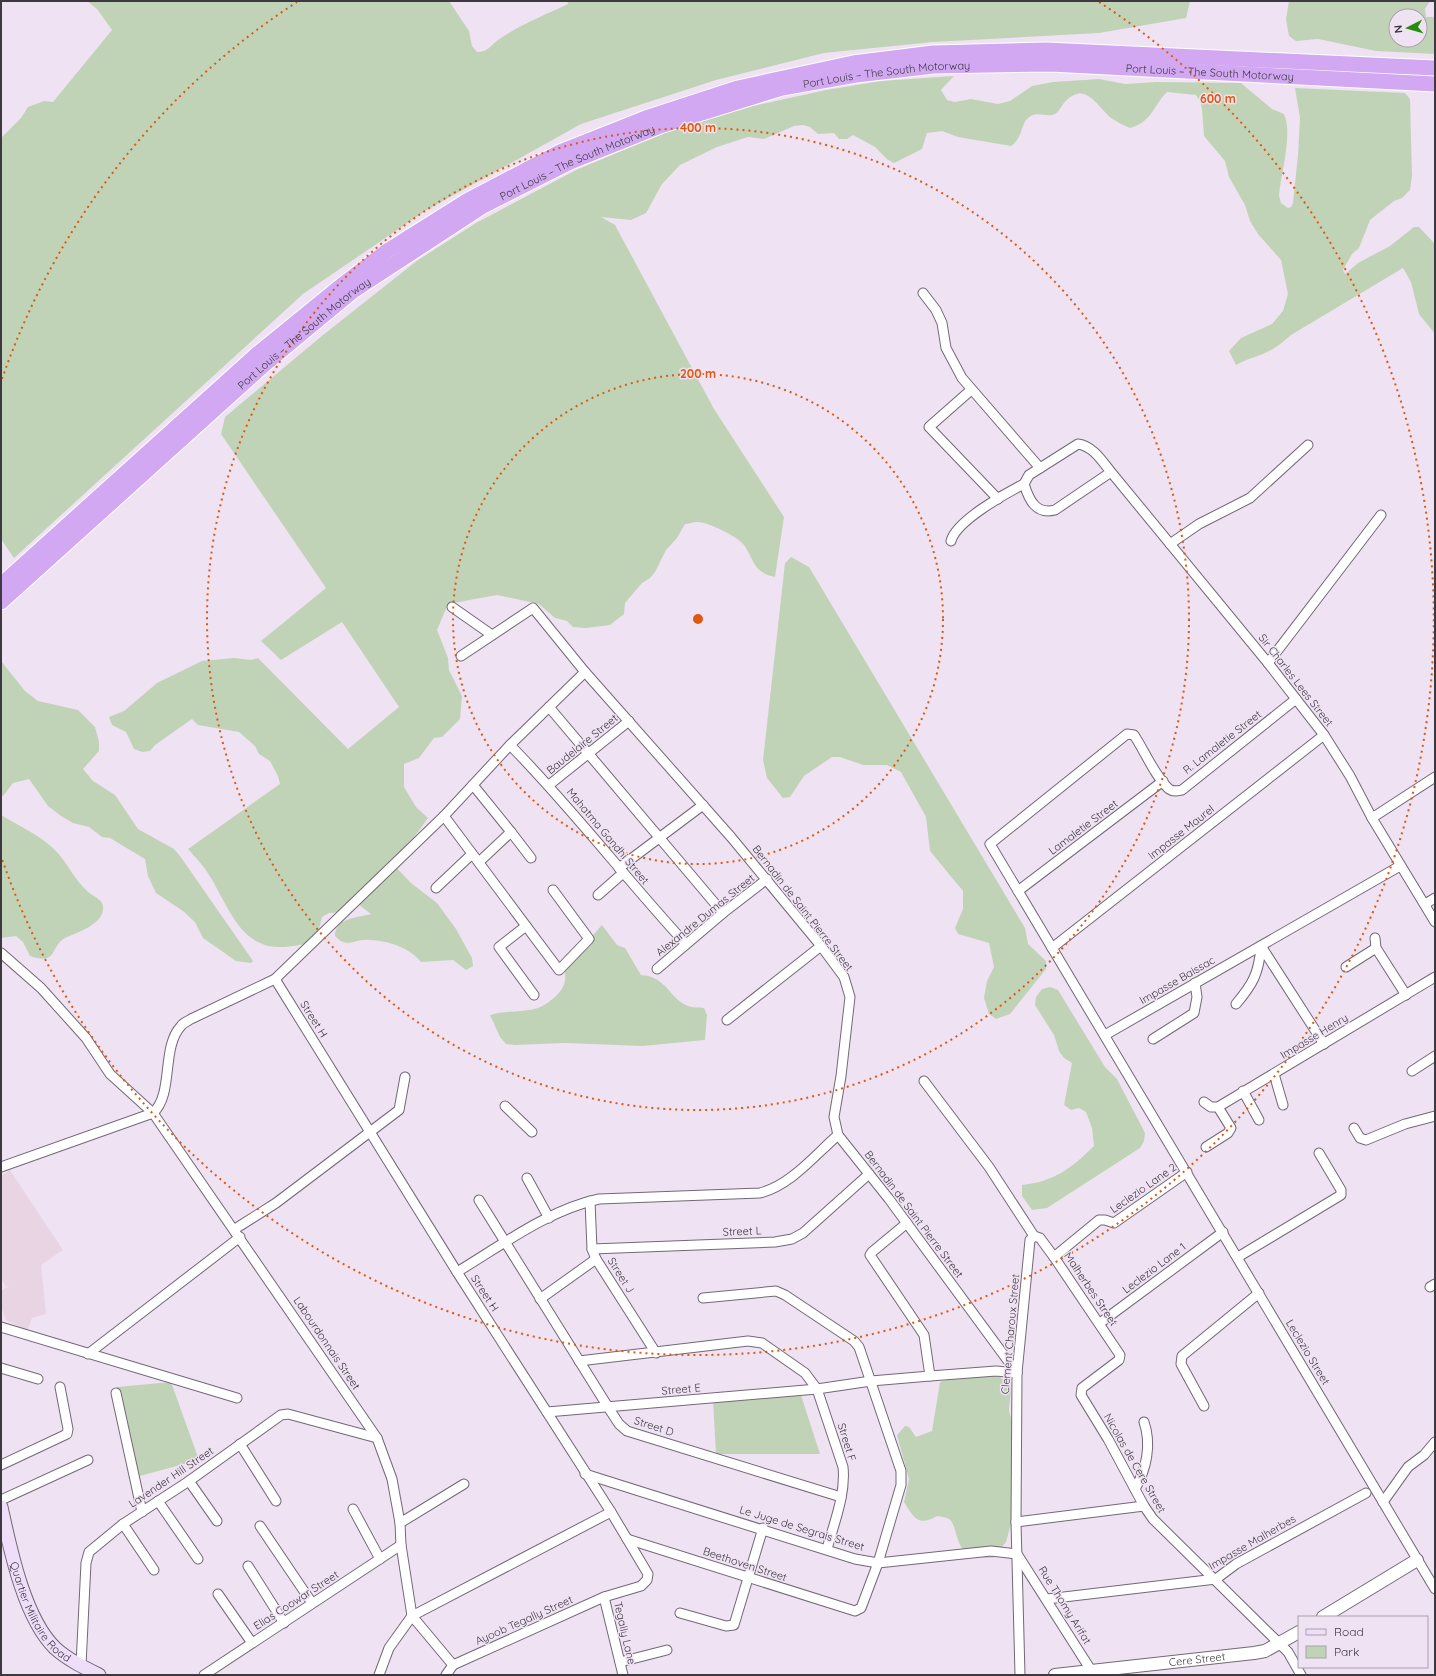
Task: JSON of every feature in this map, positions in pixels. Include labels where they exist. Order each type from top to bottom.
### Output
[{"type":"highway","name":"Port Louis – The South Motorway","points":[[1,585],[256,356],[342,285],[387,251],[465,202],[560,152],[646,118],[738,88],[853,63],[933,53],[1046,50],[1435,68]]},
{"type":"highway","name":"Port Louis – The South Motorway","points":[[1,602],[260,369],[353,291],[483,206],[570,162],[660,126],[782,88],[856,75],[934,66],[1050,64],[1435,84]]},
{"type":"main road","name":"Quartier Militaire Road","points":[[1,1507],[16,1568],[43,1634],[54,1647],[66,1657],[96,1674]]},
{"type":"street","points":[[923,293],[936,310],[942,323],[946,348],[962,378],[1040,468]]},
{"type":"street","points":[[971,390],[929,427],[998,499]]},
{"type":"street","name":"Sir Charles Lees Street","points":[[951,541],[957,528],[998,499],[1024,484],[1028,476],[1040,468],[1078,444],[1085,445],[1092,449],[1268,663],[1324,735],[1350,776],[1400,866],[1435,922]]},
{"type":"street","points":[[1170,544],[1199,524],[1250,498],[1308,445]]},
{"type":"street","points":[[1024,484],[1037,508],[1041,512],[1047,512],[1055,510],[1111,472]]},
{"type":"street","points":[[1268,663],[1381,515]]},
{"type":"street","points":[[452,607],[492,635],[461,656]]},
{"type":"street","name":"Bernadin de Saint Pierre Street","points":[[492,635],[533,608],[585,672],[704,805],[821,946],[844,977],[850,997],[841,1076],[834,1117],[838,1135],[907,1223],[1017,1373]]},
{"type":"street","points":[[1,1167],[153,1113],[158,1108],[162,1098],[174,1039],[181,1026],[275,979],[444,816],[510,745],[585,672]]},
{"type":"street","name":"R. Lamaletie Street","points":[[1163,781],[1170,790],[1176,792],[1182,790],[1296,699]]},
{"type":"street","points":[[549,707],[723,913]]},
{"type":"street","name":"Baudelaire Street","points":[[549,785],[629,721]]},
{"type":"street","name":"Leclezio Street","points":[[1163,781],[1134,735],[1128,734],[990,844],[1435,1589]]},
{"type":"street","name":"Impasse Maurel","points":[[1052,948],[1324,735]]},
{"type":"street","name":"Mahatma Gandhi Street","points":[[510,745],[549,785],[621,871],[686,944]]},
{"type":"street","points":[[1372,818],[1435,777]]},
{"type":"street","name":"Lamaletie Street","points":[[1018,891],[1163,781]]},
{"type":"street","points":[[473,785],[531,858]]},
{"type":"street","points":[[598,895],[621,871],[660,838],[704,805]]},
{"type":"street","points":[[444,816],[559,970],[589,939],[553,890]]},
{"type":"street","points":[[478,862],[511,832]]},
{"type":"street","points":[[436,888],[472,854]]},
{"type":"street","name":"Impasse Baissac","points":[[1105,1035],[1400,866]]},
{"type":"street","name":"Alexandre Dumas Street","points":[[657,969],[723,913],[767,880]]},
{"type":"street","points":[[1424,904],[1435,898]]},
{"type":"street","points":[[526,926],[499,947],[534,996]]},
{"type":"street","points":[[1346,967],[1375,943],[1406,995]]},
{"type":"street","points":[[726,1020],[821,946]]},
{"type":"street","points":[[1236,1004],[1251,988],[1260,959],[1261,946]]},
{"type":"street","points":[[1261,946],[1324,1044]]},
{"type":"street","name":"Labourdonnais Street","points":[[1,952],[41,988],[86,1038],[110,1074],[153,1113],[237,1233],[376,1438],[392,1479],[400,1523],[401,1545],[412,1616]]},
{"type":"street","name":"Impasse Henry","points":[[1218,1107],[1435,977]]},
{"type":"street","name":"Street H","points":[[275,979],[457,1272],[585,1474],[611,1512],[648,1574],[647,1580],[642,1586],[604,1597]]},
{"type":"street","points":[[1153,1040],[1194,1013],[1197,997],[1195,983]]},
{"type":"street","points":[[1412,1071],[1435,1056]]},
{"type":"street","points":[[1274,1074],[1283,1105]]},
{"type":"street","points":[[88,1354],[276,1202],[399,1110],[405,1077]]},
{"type":"street","points":[[924,1081],[988,1167],[1034,1236]]},
{"type":"street","points":[[1243,1091],[1259,1120]]},
{"type":"street","points":[[1204,1102],[1211,1107],[1218,1107],[1231,1128],[1228,1133],[1206,1146]]},
{"type":"street","points":[[506,1106],[532,1132]]},
{"type":"street","points":[[1354,1128],[1360,1138],[1366,1140],[1405,1124],[1435,1116]]},
{"type":"street","points":[[457,1272],[549,1218],[569,1208],[590,1201],[599,1199],[760,1194],[771,1190],[786,1181],[838,1135]]},
{"type":"street","points":[[1238,1257],[1338,1199],[1341,1195],[1341,1190],[1318,1153]]},
{"type":"street","name":"Leclezio Lane 2","points":[[1054,1256],[1099,1220],[1114,1223],[1187,1172]]},
{"type":"street","name":"Street L","points":[[592,1249],[776,1242],[792,1239],[803,1233],[869,1174]]},
{"type":"street","points":[[527,1178],[549,1218]]},
{"type":"street","name":"Street D","points":[[479,1200],[579,1362],[619,1424],[627,1431],[841,1497]]},
{"type":"street","name":"Street J","points":[[590,1201],[592,1249],[596,1259],[656,1353]]},
{"type":"street","points":[[907,1223],[870,1255],[924,1335],[930,1376]]},
{"type":"street","name":"Leclezio Lane 1","points":[[1100,1323],[1223,1232]]},
{"type":"street","name":"Malherbes Street","points":[[1034,1236],[1040,1238],[1054,1256],[1100,1323],[1120,1355],[1119,1360]]},
{"type":"street","name":"Clement Charoux Street","points":[[1020,1675],[1016,1522],[1017,1373],[1030,1240],[1034,1236]]},
{"type":"street","points":[[540,1299],[596,1259]]},
{"type":"street","points":[[704,1298],[776,1291],[785,1295],[854,1341],[859,1347],[901,1471],[901,1485],[878,1563]]},
{"type":"street","points":[[1204,1406],[1181,1364],[1182,1356],[1259,1293]]},
{"type":"street","points":[[1,1327],[237,1398]]},
{"type":"street","name":"Street F","points":[[579,1362],[748,1341],[762,1343],[805,1373],[817,1389],[843,1467],[844,1477],[841,1497],[827,1549]]},
{"type":"street","name":"Nicolas de Cere Street","points":[[1119,1360],[1082,1388],[1081,1395],[1144,1506],[1161,1528],[1216,1579],[1279,1644]]},
{"type":"street","points":[[1,1368],[38,1379]]},
{"type":"street","name":"Street E","points":[[547,1412],[817,1389],[871,1381],[930,1376],[996,1371],[1017,1373]]},
{"type":"street","points":[[1,1465],[67,1434],[68,1429],[60,1387]]},
{"type":"street","points":[[116,1393],[142,1512]]},
{"type":"street","name":"Lavender Hill Street","points":[[81,1665],[86,1563],[89,1552],[123,1524],[189,1481],[272,1421],[288,1414],[376,1438]]},
{"type":"street","points":[[1135,1489],[1144,1474],[1148,1445],[1147,1430],[1144,1422]]},
{"type":"street","points":[[1383,1502],[1408,1467],[1424,1455],[1435,1442]]},
{"type":"street","points":[[240,1444],[276,1501]]},
{"type":"street","points":[[1,1500],[88,1460]]},
{"type":"street","name":"Le Juge de Segrais Street","points":[[585,1474],[763,1528],[856,1559],[878,1563],[991,1551],[1018,1554]]},
{"type":"street","points":[[189,1481],[216,1521]]},
{"type":"street","points":[[400,1523],[464,1484]]},
{"type":"street","name":"Impasse Malherbes","points":[[1047,1599],[1216,1579],[1236,1564],[1366,1493]]},
{"type":"street","points":[[158,1501],[198,1559]]},
{"type":"street","points":[[1016,1522],[1144,1506]]},
{"type":"street","points":[[353,1509],[380,1559]]},
{"type":"street","points":[[379,1675],[389,1648],[412,1616],[611,1512]]},
{"type":"street","points":[[123,1524],[154,1570]]},
{"type":"street","points":[[260,1526],[312,1604]]},
{"type":"street","points":[[680,1613],[731,1627],[734,1625],[763,1528]]},
{"type":"street","name":"Beethoven Street","points":[[627,1539],[855,1611],[861,1608],[878,1563]]},
{"type":"street","name":"Elias Coowar Street","points":[[204,1675],[401,1545]]},
{"type":"street","name":"Rue Thomy Arifat","points":[[1018,1554],[1093,1672]]},
{"type":"street","points":[[1325,1616],[1417,1560]]},
{"type":"street","points":[[248,1566],[284,1622]]},
{"type":"street","points":[[218,1594],[252,1643]]},
{"type":"street","name":"Tegally Lane","points":[[604,1597],[623,1675]]},
{"type":"street","name":"Ayoob Tegally Street","points":[[453,1665],[604,1597]]},
{"type":"street","points":[[412,1616],[453,1665],[446,1675]]},
{"type":"street","name":"Cere Street","points":[[1055,1675],[1242,1655],[1265,1651],[1298,1633]]},
{"type":"street","points":[[1279,1644],[1288,1652],[1301,1675]]},
{"type":"street","points":[[620,1662],[667,1650]]},
{"type":"shaded area","points":[[10,1170],[63,1250],[41,1265],[46,1314],[32,1318],[27,1331],[6,1320],[1,1306],[1,1291],[12,1284],[6,1287],[1,1278],[1,1176]]},
{"type":"green space","points":[[87,1],[449,1],[469,31],[472,46],[477,52],[481,52],[532,20],[568,4],[567,1],[1190,1],[1186,18],[1099,33],[933,42],[824,53],[716,80],[581,124],[425,211],[303,294],[14,558],[1,539],[1,138],[21,118],[28,107],[44,101],[53,102],[112,30],[97,9]]},
{"type":"green space","points":[[1289,1],[1430,1],[1426,8],[1388,8],[1388,48],[1428,48],[1428,17],[1435,17],[1435,54],[1376,51],[1318,39],[1296,41],[1289,36],[1286,19]]},
{"type":"green space","points":[[954,76],[941,90],[947,100],[955,102],[971,99],[998,104],[1010,101],[1032,86],[1053,82],[1099,79],[1125,84],[1156,82],[1241,83],[1272,109],[1284,114],[1287,142],[1279,195],[1281,203],[1288,208],[1291,207],[1293,203],[1298,155],[1300,118],[1295,88],[1405,93],[1410,99],[1412,176],[1410,190],[1402,198],[1394,201],[1370,220],[1359,248],[1352,254],[1343,270],[1345,274],[1358,263],[1390,246],[1414,227],[1419,227],[1435,244],[1435,334],[1419,314],[1411,282],[1403,268],[1291,335],[1272,349],[1236,365],[1229,351],[1241,338],[1272,324],[1283,311],[1288,294],[1281,260],[1258,234],[1250,221],[1245,205],[1229,177],[1225,161],[1204,136],[1202,109],[1200,101],[1196,95],[1167,92],[1148,118],[1130,128],[1107,115],[1096,102],[1087,95],[1077,94],[1068,98],[1055,114],[1038,114],[1028,118],[1020,135],[1011,146],[958,137],[942,131],[927,133],[922,149],[894,163],[887,159],[875,147],[853,135],[847,139],[839,139],[834,133],[818,134],[810,127],[803,125],[794,126],[764,139],[748,137],[717,147],[680,165],[662,184],[646,213],[631,220],[601,217],[615,225],[714,409],[784,517],[775,577],[758,569],[744,545],[740,541],[715,527],[696,522],[685,524],[677,538],[666,550],[655,572],[650,578],[642,583],[625,603],[624,614],[610,625],[586,628],[573,627],[567,621],[555,618],[539,604],[497,595],[448,604],[437,630],[448,658],[449,670],[462,696],[460,719],[442,737],[434,738],[419,758],[404,764],[404,787],[416,807],[428,818],[394,865],[411,883],[437,903],[456,929],[472,958],[473,966],[466,970],[453,960],[421,962],[410,952],[391,943],[364,940],[348,943],[340,940],[335,936],[336,930],[342,922],[371,914],[358,904],[344,912],[329,913],[322,917],[316,941],[292,946],[274,947],[257,942],[248,935],[232,916],[207,872],[188,849],[280,784],[278,776],[270,761],[259,754],[255,746],[239,732],[198,725],[192,719],[155,745],[150,751],[142,752],[134,749],[126,732],[112,725],[109,717],[124,711],[157,683],[202,661],[234,658],[251,660],[258,658],[348,749],[399,707],[342,622],[281,660],[261,641],[326,588],[221,434],[225,417],[323,335],[418,260],[476,223],[576,170],[683,125],[753,106],[826,90],[881,81]]},
{"type":"green space","points":[[791,557],[809,567],[1025,928],[1028,944],[1046,961],[1046,969],[1010,1014],[996,1019],[989,1014],[984,998],[987,981],[994,967],[989,943],[958,934],[955,928],[963,909],[963,891],[930,851],[926,817],[901,772],[887,765],[863,765],[840,757],[832,757],[804,776],[790,797],[783,798],[767,778],[763,760],[785,563]]},
{"type":"green space","points":[[1,661],[25,691],[38,701],[78,710],[95,727],[99,742],[99,751],[83,769],[93,781],[115,795],[138,829],[174,849],[253,961],[251,963],[236,961],[203,938],[195,922],[183,911],[156,893],[148,876],[145,859],[110,838],[102,837],[89,827],[73,823],[61,816],[48,806],[29,779],[13,783],[3,796],[1,795]]},
{"type":"green space","points":[[1,815],[36,835],[55,850],[82,886],[98,899],[103,906],[101,915],[94,924],[60,941],[52,954],[45,959],[30,956],[23,942],[16,936],[1,938]]},
{"type":"green space","points":[[602,925],[617,945],[625,948],[641,975],[649,976],[662,983],[682,1003],[691,1007],[704,1008],[707,1015],[705,1040],[643,1046],[564,1043],[506,1044],[500,1037],[490,1015],[502,1012],[532,1010],[551,1001],[559,993],[564,984],[565,977],[563,963],[567,954],[584,946]]},
{"type":"green space","points":[[1050,987],[1058,990],[1105,1067],[1117,1079],[1145,1133],[1144,1141],[1140,1148],[1047,1208],[1032,1210],[1022,1196],[1022,1185],[1043,1181],[1061,1173],[1078,1161],[1094,1146],[1092,1128],[1086,1112],[1079,1108],[1071,1110],[1064,1105],[1072,1063],[1064,1058],[1059,1051],[1054,1035],[1035,1005],[1036,997],[1042,989]]},
{"type":"green space","points":[[992,1374],[1000,1377],[1011,1388],[1009,1410],[1012,1422],[1019,1433],[1015,1509],[1006,1542],[993,1558],[984,1558],[971,1556],[963,1550],[953,1524],[949,1519],[937,1516],[921,1521],[911,1512],[904,1502],[909,1479],[897,1435],[905,1426],[909,1427],[916,1437],[932,1431],[940,1382],[960,1376]]},
{"type":"green space","points":[[171,1382],[199,1460],[136,1477],[117,1387]]},
{"type":"green space","points":[[800,1392],[820,1454],[716,1454],[713,1400]]}]
